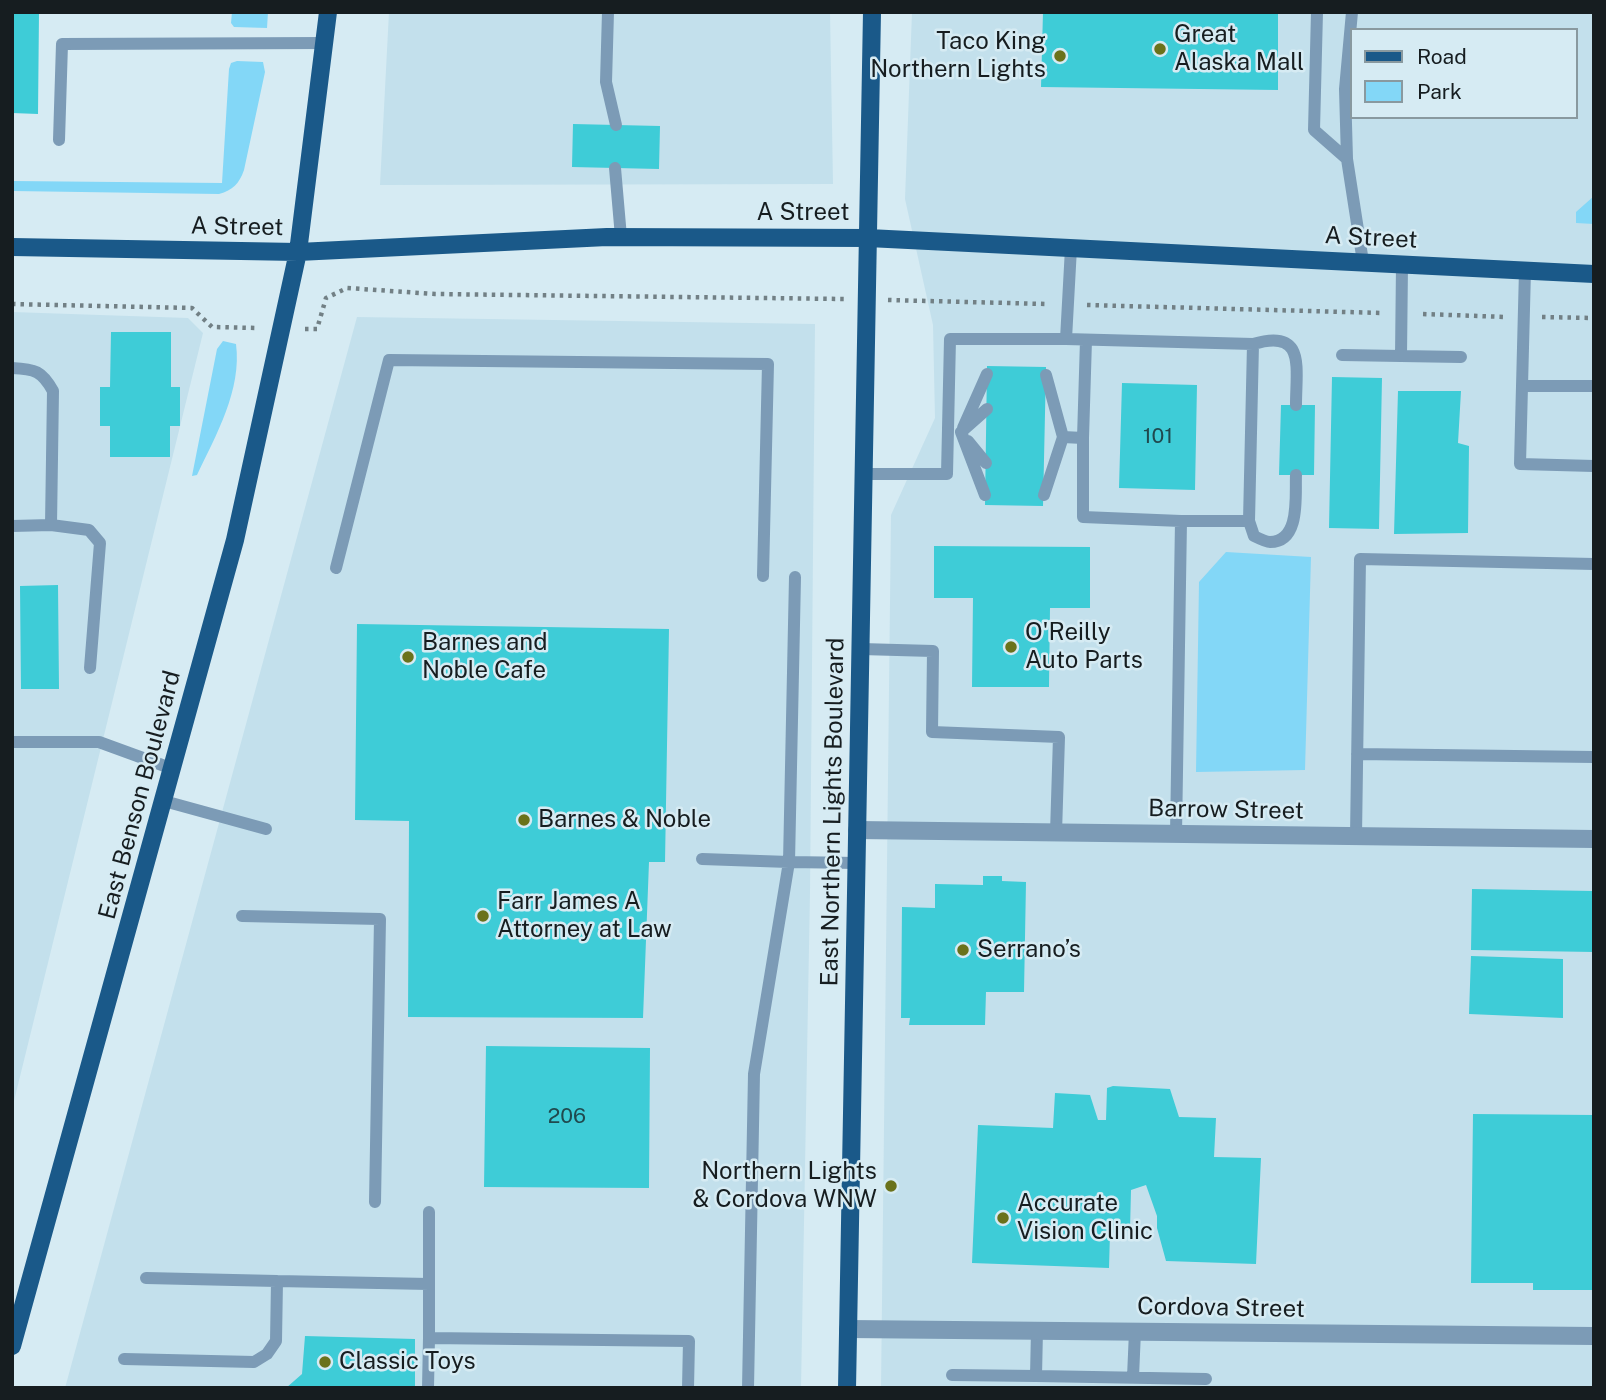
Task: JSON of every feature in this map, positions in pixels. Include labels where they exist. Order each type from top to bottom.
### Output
[{"type":"main road","name":"East Benson Boulevard","points":[[12,1346],[235,540],[298,252],[328,12]]},
{"type":"main road","name":"East Northern Lights Boulevard","points":[[847,1388],[872,12]]},
{"type":"main road","name":"A Street","points":[[12,247],[298,252],[621,237],[868,238],[1594,274]]},
{"type":"street","name":"Barrow Street","points":[[857,830],[1594,839]]},
{"type":"street","name":"Cordova Street","points":[[848,1329],[1594,1336]]},
{"type":"lane","points":[[608,12],[606,82],[616,125]]},
{"type":"lane","points":[[1317,12],[1314,130],[1347,159]]},
{"type":"lane","points":[[1350,34],[1345,89],[1347,159],[1363,262]]},
{"type":"lane","points":[[59,140],[62,44],[324,43]]},
{"type":"lane","points":[[615,168],[621,237]]},
{"type":"lane","points":[[1066,339],[1071,248]]},
{"type":"lane","points":[[1401,356],[1402,264]]},
{"type":"lane","points":[[1525,270],[1520,464],[1594,466]]},
{"type":"lane","points":[[864,474],[947,474],[950,339],[1253,344],[1272,338],[1286,341],[1294,350],[1296,405]]},
{"type":"lane","points":[[1086,340],[1083,517],[1249,521]]},
{"type":"lane","points":[[1253,344],[1249,521],[1254,537],[1270,542],[1284,537],[1293,525],[1296,475]]},
{"type":"lane","points":[[1342,355],[1461,357]]},
{"type":"lane","points":[[336,568],[389,360],[768,364],[763,576]]},
{"type":"lane","points":[[12,368],[29,369],[45,376],[53,391],[51,525]]},
{"type":"lane","points":[[985,495],[961,432],[987,374]]},
{"type":"lane","points":[[1044,495],[1063,438],[1046,375]]},
{"type":"lane","points":[[1522,386],[1594,386]]},
{"type":"lane","points":[[947,431],[961,432],[987,409]]},
{"type":"lane","points":[[1045,410],[1063,438]]},
{"type":"lane","points":[[961,432],[985,463]]},
{"type":"lane","points":[[1063,438],[1083,438]]},
{"type":"lane","points":[[1044,464],[1063,438]]},
{"type":"lane","points":[[1176,834],[1181,521]]},
{"type":"lane","points":[[12,526],[51,525],[89,530],[100,543],[90,668]]},
{"type":"lane","points":[[1356,836],[1360,559],[1594,564]]},
{"type":"lane","points":[[748,1388],[754,1074],[789,862],[795,577]]},
{"type":"lane","points":[[861,649],[933,651],[932,732],[1059,737],[1056,833]]},
{"type":"lane","points":[[12,742],[99,742],[173,769]]},
{"type":"lane","points":[[1357,754],[1594,757]]},
{"type":"lane","points":[[164,801],[266,829]]},
{"type":"lane","points":[[702,859],[857,863]]},
{"type":"lane","points":[[243,916],[380,919],[375,1202]]},
{"type":"lane","points":[[428,1388],[429,1212]]},
{"type":"lane","points":[[146,1278],[429,1284]]},
{"type":"lane","points":[[124,1359],[254,1362],[267,1354],[276,1341],[277,1281]]},
{"type":"lane","points":[[1036,1376],[1037,1330]]},
{"type":"lane","points":[[1133,1377],[1135,1331]]},
{"type":"lane","points":[[429,1338],[689,1341],[688,1388]]},
{"type":"lane","points":[[952,1375],[1206,1379]]},
{"type":"path","points":[[12,304],[192,308],[212,327],[317,329],[326,298],[347,288],[435,294],[867,299],[1594,318]]},
{"type":"shaded area","points":[[389,12],[830,12],[833,184],[380,185]]},
{"type":"shaded area","points":[[912,12],[1594,12],[1594,1388],[881,1388],[891,515],[935,418],[933,325],[905,199]]},
{"type":"shaded area","points":[[12,312],[188,318],[203,333],[12,1109]]},
{"type":"shaded area","points":[[357,317],[815,324],[810,892],[801,1388],[65,1388]]},
{"type":"green space","points":[[232,12],[268,12],[267,28],[234,27],[231,23]]},
{"type":"green space","points":[[263,62],[265,72],[244,170],[238,183],[228,191],[219,194],[12,191],[12,181],[222,183],[229,69],[231,63]]},
{"type":"green space","points":[[1594,196],[1594,224],[1576,223],[1576,212]]},
{"type":"green space","points":[[223,341],[236,344],[235,378],[219,428],[197,475],[192,476],[217,349]]},
{"type":"green space","points":[[1226,552],[1311,557],[1305,770],[1196,772],[1199,582]]},
{"type":"building","points":[[12,12],[39,12],[38,114],[12,113]]},
{"type":"building","name":"Great Alaska Mall","points":[[1043,12],[1278,12],[1278,90],[1041,87]]},
{"type":"building","points":[[573,124],[660,126],[659,169],[572,167]]},
{"type":"building","points":[[111,332],[171,332],[171,387],[180,387],[180,426],[170,426],[170,457],[110,457],[110,426],[100,426],[100,387],[110,387]]},
{"type":"building","points":[[987,366],[1046,367],[1043,506],[985,505]]},
{"type":"building","points":[[1332,377],[1382,378],[1379,529],[1329,528]]},
{"type":"building","points":[[1122,383],[1197,385],[1195,490],[1119,488]]},
{"type":"building","points":[[1398,391],[1461,391],[1458,443],[1469,446],[1468,533],[1394,534]]},
{"type":"building","points":[[1281,405],[1315,405],[1314,475],[1279,475]]},
{"type":"building","name":"O'Reilly Auto Parts","points":[[934,546],[1090,547],[1090,608],[1050,608],[1049,687],[972,687],[973,598],[934,598]]},
{"type":"building","points":[[58,585],[59,689],[21,689],[20,586]]},
{"type":"building","name":"Barnes & Noble","points":[[357,624],[669,629],[665,862],[649,862],[643,1018],[408,1017],[409,821],[355,820]]},
{"type":"building","name":"Serrano’s","points":[[983,876],[1002,876],[1002,881],[1026,882],[1024,992],[986,992],[985,1025],[909,1025],[910,1018],[901,1018],[902,907],[935,908],[935,884],[983,885]]},
{"type":"building","points":[[1472,889],[1594,891],[1594,952],[1471,950]]},
{"type":"building","points":[[1471,956],[1563,959],[1563,1018],[1469,1014]]},
{"type":"building","points":[[486,1046],[650,1048],[649,1188],[484,1187]]},
{"type":"building","points":[[1107,1088],[1170,1089],[1179,1117],[1216,1118],[1214,1157],[1261,1158],[1256,1264],[1166,1261],[1157,1228],[1157,1216],[1146,1185],[1131,1190],[1130,1230],[1110,1233],[1109,1268],[972,1263],[978,1125],[1053,1128],[1055,1093],[1090,1095],[1098,1120],[1106,1120]]},
{"type":"building","points":[[1473,1114],[1594,1115],[1594,1290],[1533,1290],[1533,1283],[1471,1283]]},
{"type":"building","points":[[305,1336],[415,1339],[415,1388],[286,1388],[302,1374]]},
{"type":"place","name":"Great Alaska Mall","points":[[1160,49]]},
{"type":"place","name":"Taco King Northern Lights","points":[[1060,56]]},
{"type":"place","name":"O'Reilly Auto Parts","points":[[1011,647]]},
{"type":"place","name":"Barnes and Noble Cafe","points":[[408,657]]},
{"type":"place","name":"Barnes & Noble","points":[[524,820]]},
{"type":"place","name":"Farr James A Attorney at Law","points":[[483,916]]},
{"type":"place","name":"Serrano’s","points":[[963,950]]},
{"type":"place","name":"Northern Lights & Cordova WNW","points":[[891,1186]]},
{"type":"place","name":"Accurate Vision Clinic","points":[[1003,1218]]},
{"type":"place","name":"Classic Toys","points":[[325,1362]]}]
